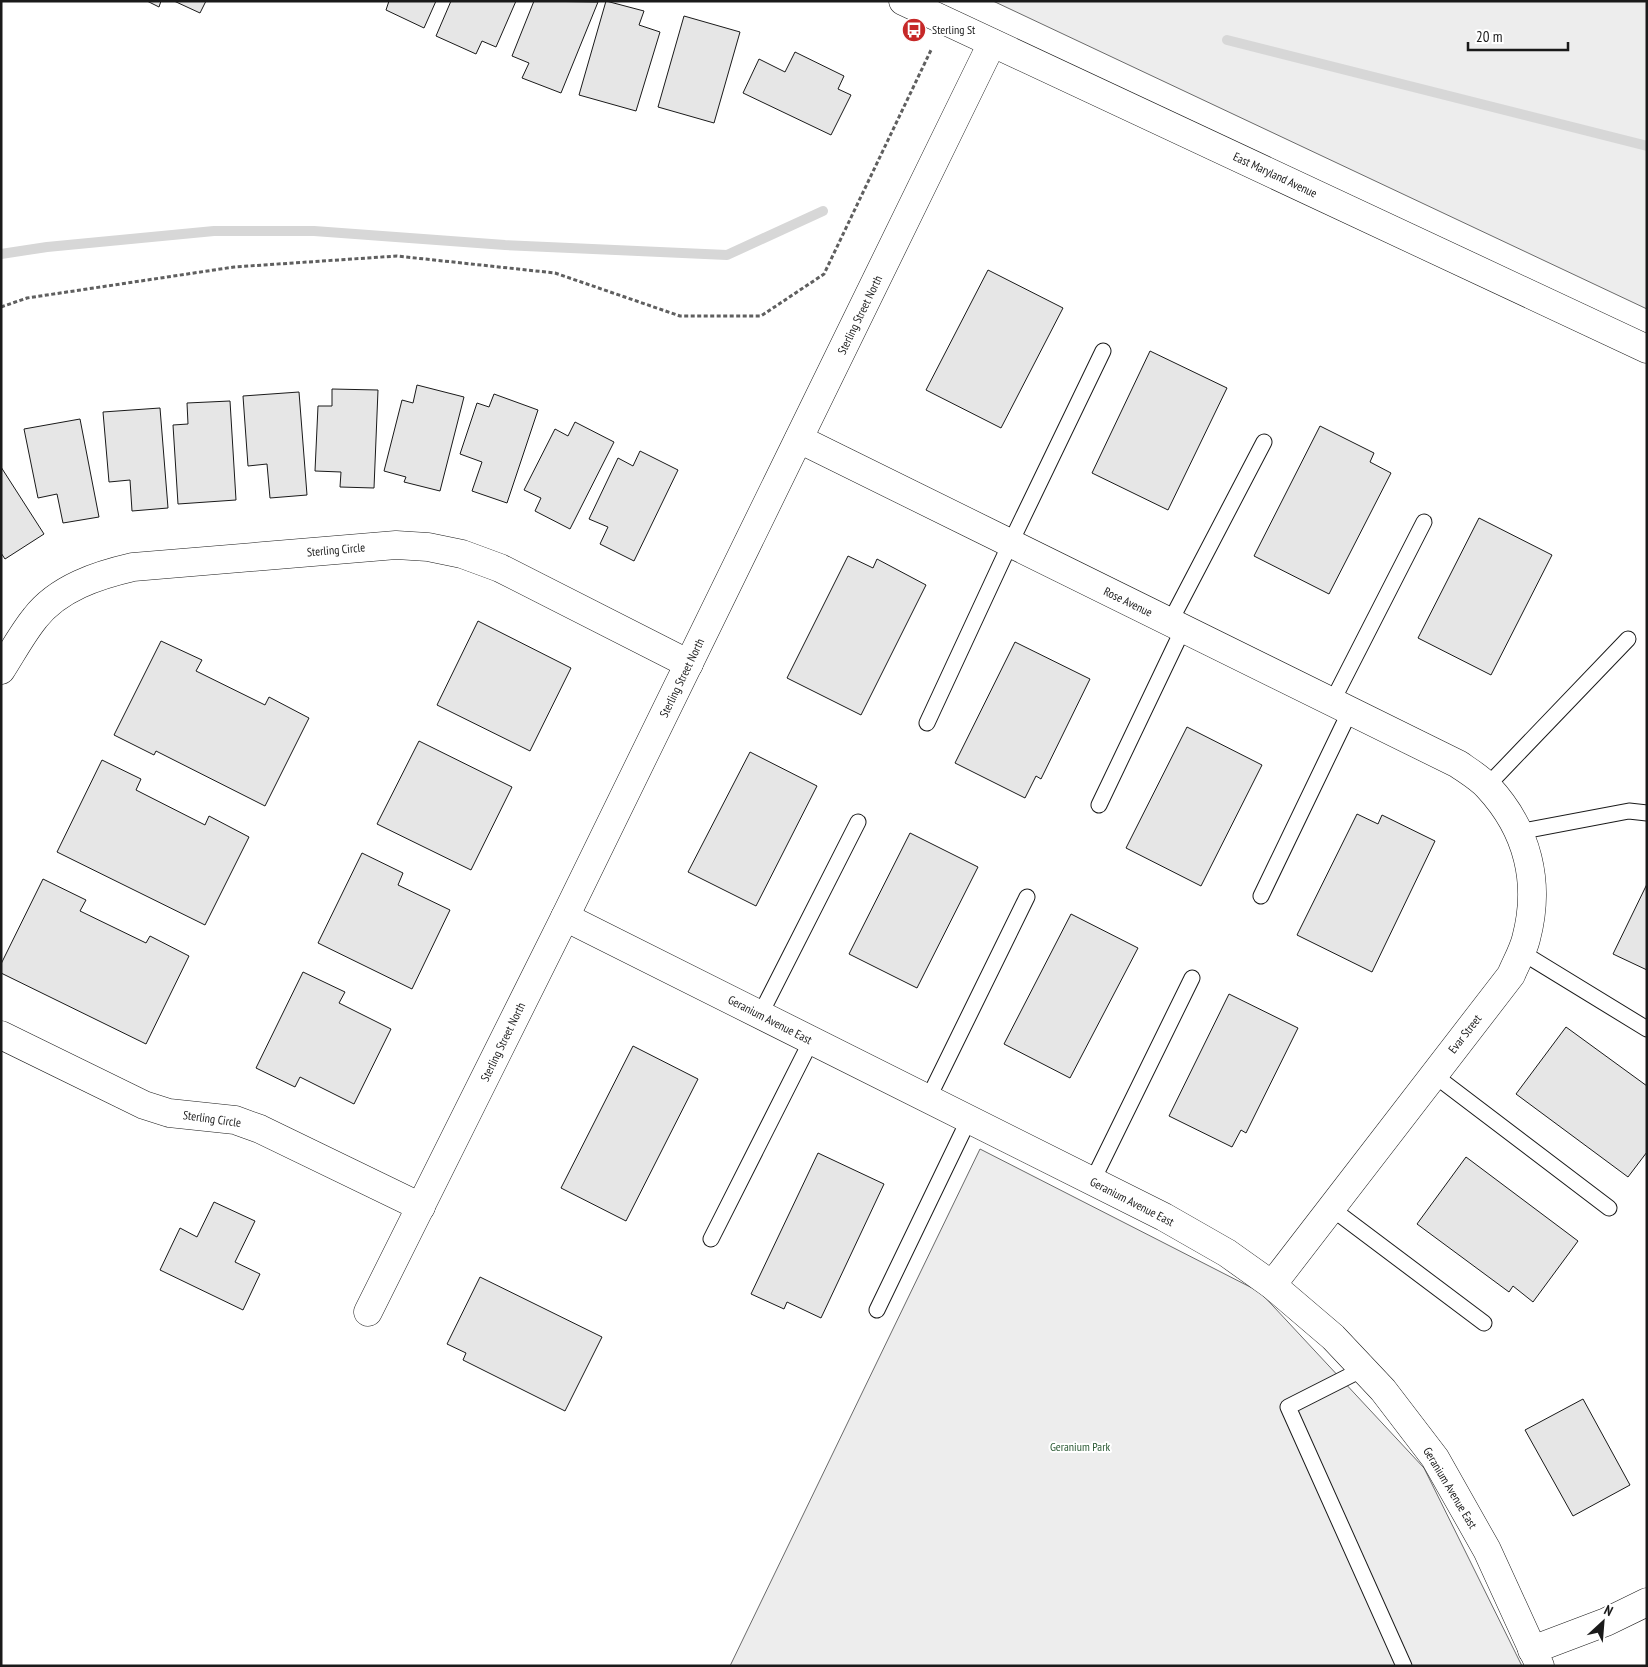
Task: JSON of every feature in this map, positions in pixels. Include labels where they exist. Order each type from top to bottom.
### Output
[{"type":"street","name":"East Maryland Avenue","points":[[903,1],[1647,349]]},
{"type":"street","name":"Sterling Street North","points":[[368,1312],[565,917],[992,43]]},
{"type":"street","name":"Rose Avenue","points":[[799,439],[1458,764]]},
{"type":"street","name":"Sterling Circle","points":[[1,670],[35,617],[57,598],[80,584],[106,574],[133,568],[396,545],[428,547],[462,554],[500,568],[689,664]]},
{"type":"street","name":"Evar Street","points":[[1272,1285],[1511,975],[1526,941],[1532,905],[1530,869],[1525,846],[1510,815],[1487,786],[1458,764]]},
{"type":"street","name":"Geranium Avenue East","points":[[565,917],[1164,1217],[1227,1254],[1272,1285],[1333,1337],[1383,1390],[1435,1458],[1487,1550],[1536,1658]]},
{"type":"street","name":"Sterling Circle","points":[[1,1035],[144,1106],[169,1113],[235,1120],[260,1129],[421,1207]]},
{"type":"street","points":[[1536,1658],[1647,1602]]},
{"type":"lane","points":[[927,723],[1010,544],[1103,351]]},
{"type":"lane","points":[[1099,805],[1177,626],[1264,442]]},
{"type":"lane","points":[[1261,896],[1341,706],[1424,522]]},
{"type":"lane","points":[[1487,786],[1628,639]]},
{"type":"lane","points":[[1518,832],[1629,811],[1647,813]]},
{"type":"lane","points":[[760,1015],[858,822]]},
{"type":"lane","points":[[928,1099],[1027,897]]},
{"type":"lane","points":[[1521,952],[1647,1029]]},
{"type":"lane","points":[[1092,1182],[1192,978]]},
{"type":"lane","points":[[711,1239],[811,1041]]},
{"type":"lane","points":[[1434,1075],[1609,1208]]},
{"type":"lane","points":[[877,1310],[969,1119]]},
{"type":"lane","points":[[1331,1208],[1484,1323]]},
{"type":"lane","points":[[1363,1369],[1288,1407],[1404,1666]]},
{"type":"path","points":[[1,306],[28,298],[234,267],[397,256],[555,273],[680,316],[762,316],[824,274],[945,21]]},
{"type":"shaded area","points":[[993,1],[1647,1],[1647,309]]},
{"type":"shaded area","name":"Geranium Park","points":[[980,1149],[1260,1292],[1424,1468],[1522,1666],[730,1666]]},
{"type":"building","points":[[147,1],[161,1],[159,7]]},
{"type":"building","points":[[174,1],[206,1],[200,13]]},
{"type":"building","points":[[389,1],[436,1],[424,28],[386,10]]},
{"type":"building","points":[[451,1],[516,1],[496,47],[482,41],[476,54],[436,36]]},
{"type":"building","points":[[534,1],[598,2],[561,93],[522,78],[529,63],[512,56]]},
{"type":"building","points":[[606,1],[644,11],[639,25],[660,32],[636,111],[579,95]]},
{"type":"building","points":[[684,16],[740,32],[714,123],[658,107]]},
{"type":"building","points":[[795,52],[844,76],[838,89],[851,95],[831,135],[743,93],[759,59],[785,72]]},
{"type":"building","points":[[988,270],[1063,308],[1001,428],[926,390]]},
{"type":"building","points":[[1150,351],[1227,388],[1168,510],[1092,473]]},
{"type":"building","points":[[417,385],[464,397],[440,491],[404,482],[406,477],[384,471],[402,400],[413,403]]},
{"type":"building","points":[[332,389],[378,390],[374,488],[340,487],[341,472],[315,471],[318,406],[332,406]]},
{"type":"building","points":[[299,392],[307,495],[270,498],[267,464],[248,466],[243,396]]},
{"type":"building","points":[[494,394],[538,410],[507,503],[472,491],[482,462],[460,454],[477,403],[489,407]]},
{"type":"building","points":[[230,401],[236,500],[178,504],[173,425],[188,424],[187,403]]},
{"type":"building","points":[[160,408],[168,508],[132,511],[130,480],[109,482],[103,412]]},
{"type":"building","points":[[80,419],[99,517],[63,523],[57,494],[38,498],[24,429]]},
{"type":"building","points":[[575,422],[614,442],[570,529],[535,511],[541,498],[524,490],[555,429],[568,436]]},
{"type":"building","points":[[1320,426],[1374,453],[1370,462],[1391,473],[1329,594],[1254,556]]},
{"type":"building","points":[[640,451],[678,470],[634,561],[600,544],[608,527],[589,519],[618,458],[633,466]]},
{"type":"building","points":[[1,467],[44,534],[5,559],[1,553]]},
{"type":"building","points":[[1479,518],[1552,555],[1491,675],[1418,638]]},
{"type":"building","points":[[848,556],[873,568],[877,559],[926,585],[861,715],[787,678]]},
{"type":"building","points":[[478,621],[571,668],[530,751],[437,705]]},
{"type":"building","points":[[161,641],[202,660],[196,671],[265,705],[269,697],[309,718],[265,806],[156,751],[154,755],[114,735]]},
{"type":"building","points":[[1015,642],[1090,679],[1041,779],[1036,776],[1025,798],[955,763]]},
{"type":"building","points":[[1187,727],[1262,765],[1201,886],[1126,848]]},
{"type":"building","points":[[419,741],[512,787],[471,870],[377,824]]},
{"type":"building","points":[[750,752],[817,786],[756,906],[688,872]]},
{"type":"building","points":[[102,760],[141,779],[136,790],[205,825],[209,816],[249,837],[205,925],[57,852]]},
{"type":"building","points":[[1357,814],[1378,824],[1382,815],[1435,841],[1372,972],[1297,935]]},
{"type":"building","points":[[910,833],[978,867],[917,988],[849,954]]},
{"type":"building","points":[[362,853],[403,873],[398,885],[450,910],[412,989],[318,943]]},
{"type":"building","points":[[43,879],[86,900],[80,911],[146,943],[150,936],[189,956],[146,1044],[1,973],[1,964]]},
{"type":"building","points":[[1647,884],[1647,970],[1613,954]]},
{"type":"building","points":[[1071,914],[1138,948],[1070,1078],[1004,1044]]},
{"type":"building","points":[[303,972],[345,992],[339,1003],[391,1029],[354,1104],[300,1077],[295,1087],[256,1068]]},
{"type":"building","points":[[1229,994],[1298,1028],[1246,1133],[1241,1130],[1232,1147],[1169,1116]]},
{"type":"building","points":[[1566,1027],[1647,1086],[1647,1152],[1628,1177],[1516,1094]]},
{"type":"building","points":[[633,1046],[698,1079],[626,1221],[561,1188]]},
{"type":"building","points":[[818,1153],[884,1184],[821,1318],[787,1302],[784,1309],[751,1294]]},
{"type":"building","points":[[1466,1157],[1578,1241],[1533,1302],[1513,1286],[1509,1292],[1417,1224]]},
{"type":"building","points":[[214,1202],[255,1221],[235,1262],[260,1274],[243,1310],[160,1270],[180,1228],[197,1237]]},
{"type":"building","points":[[480,1277],[602,1337],[565,1411],[463,1360],[466,1353],[447,1344]]},
{"type":"building","points":[[1583,1399],[1630,1485],[1573,1516],[1525,1430]]},
{"type":"waterway","points":[[1227,40],[1647,146]]},
{"type":"waterway","points":[[1,254],[47,247],[214,231],[314,231],[505,245],[727,255],[823,211]]},
{"type":"place","name":"Sterling St","points":[[914,30]]}]
